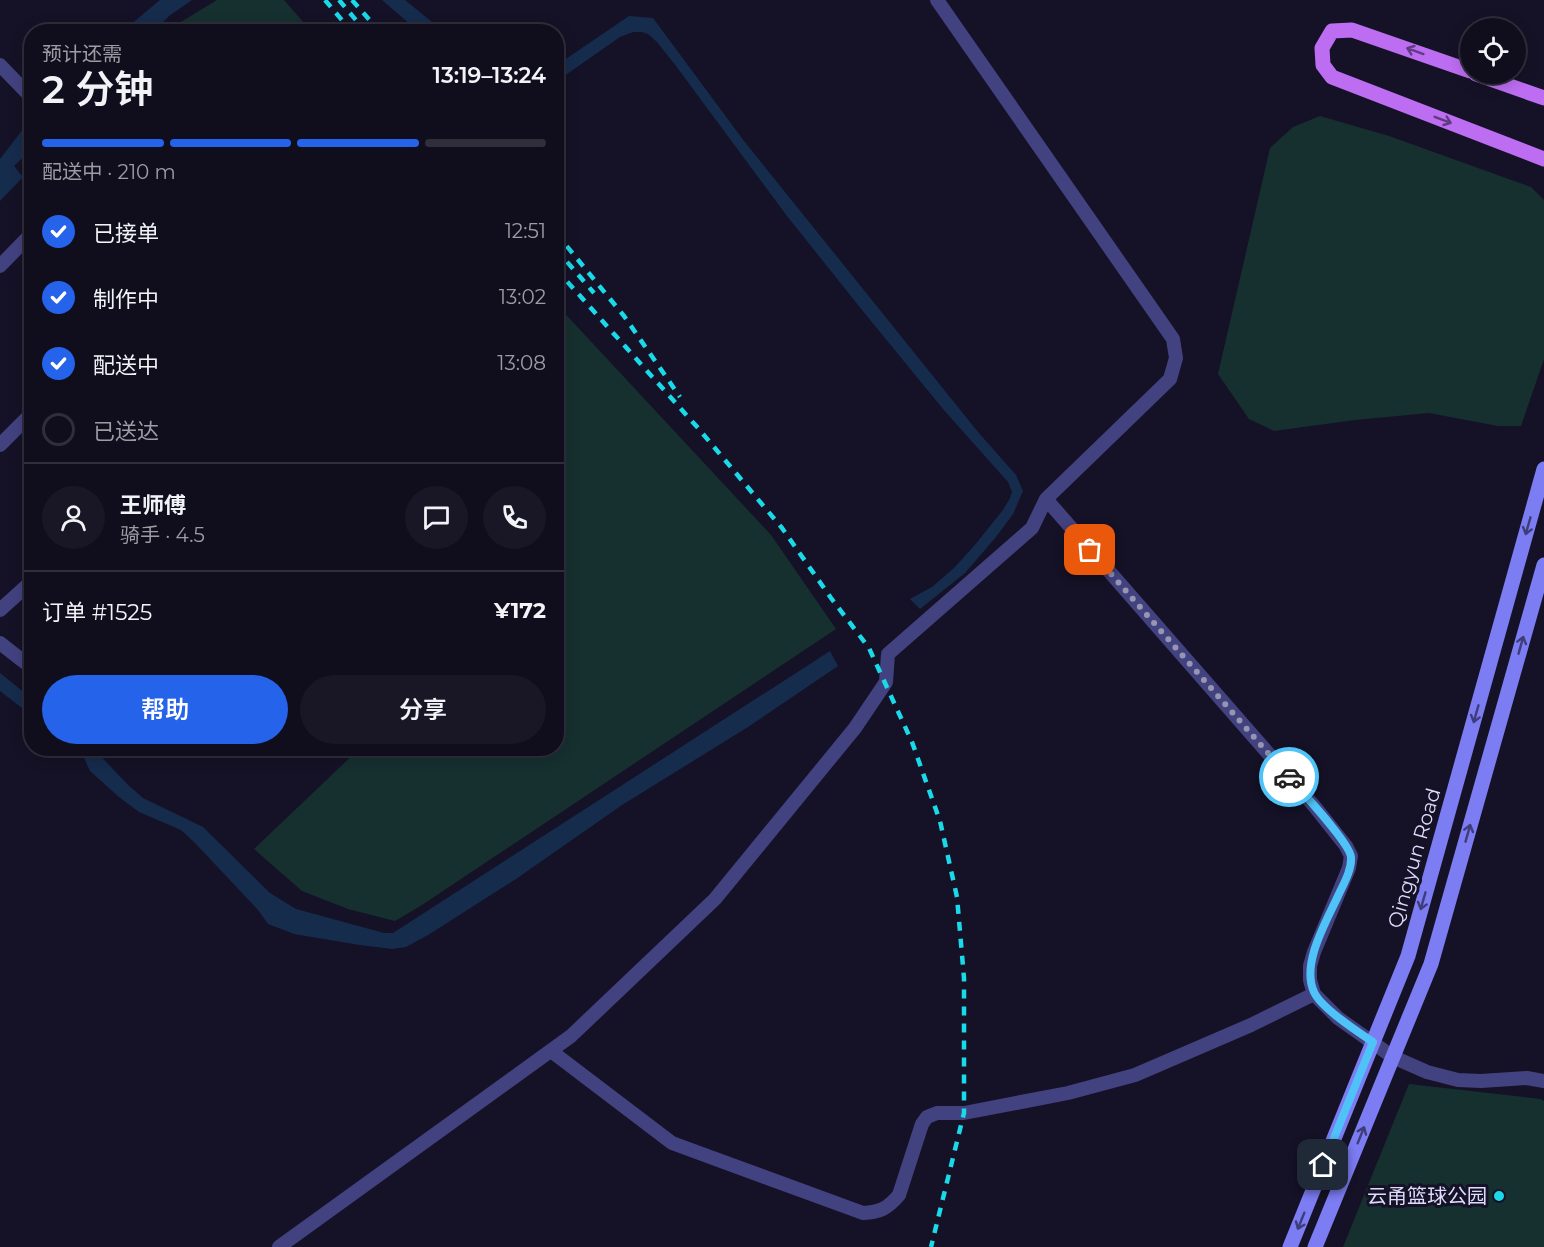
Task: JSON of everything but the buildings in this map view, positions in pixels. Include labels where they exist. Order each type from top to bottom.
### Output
[{"type":"main road","points":[[1460,68],[1352,30],[1332,31],[1322,48],[1323,65],[1332,77],[1544,159]]},
{"type":"main road","points":[[1504,84],[1544,98]]},
{"type":"street","points":[[279,1247],[571,1036],[715,899],[855,728],[886,682],[888,654],[1032,528],[1046,499],[1170,379],[1176,358],[1173,339],[938,0]]},
{"type":"street","points":[[0,65],[24,90]]},
{"type":"street","points":[[0,266],[24,241]]},
{"type":"street","points":[[0,445],[24,421]]},
{"type":"street","name":"Qingyun Road","points":[[1290,1247],[1408,956],[1544,470]]},
{"type":"street","points":[[1046,499],[1315,807],[1346,846],[1351,856],[1349,868],[1310,966],[1314,993],[1338,1018],[1393,1057],[1427,1072],[1458,1080],[1527,1078],[1544,1081]]},
{"type":"street","points":[[1315,1247],[1431,964],[1544,565]]},
{"type":"street","points":[[0,610],[24,588]]},
{"type":"street","points":[[0,643],[24,662]]},
{"type":"street","points":[[551,1051],[672,1143],[862,1213],[878,1212],[891,1204],[898,1195],[922,1124],[927,1117],[937,1113],[964,1113],[1068,1093],[1135,1075],[1251,1025],[1314,993]]},
{"type":"green space","points":[[217,0],[284,0],[305,24],[181,24],[179,23]]},
{"type":"green space","points":[[1320,116],[1389,136],[1531,187],[1544,200],[1544,359],[1521,426],[1498,426],[1429,413],[1274,431],[1249,419],[1218,374],[1270,148],[1293,127]]},
{"type":"green space","points":[[564,313],[771,535],[836,629],[395,921],[348,909],[302,891],[254,849],[352,756],[564,756]]},
{"type":"green space","points":[[1409,1084],[1544,1101],[1544,1247],[1343,1247]]},
{"type":"water","points":[[160,0],[192,0],[161,24],[131,24]]},
{"type":"water","points":[[382,0],[405,0],[434,24],[410,24]]},
{"type":"water","points":[[629,16],[653,18],[744,141],[978,432],[1016,475],[1023,491],[1013,514],[965,573],[920,609],[910,599],[932,587],[974,546],[1010,498],[1012,492],[1008,482],[943,409],[787,216],[657,42],[648,34],[633,32],[620,37],[564,76],[564,60]]},
{"type":"water","points":[[24,128],[24,157],[14,166],[23,177],[0,201],[0,159]]},
{"type":"water","points":[[830,651],[838,666],[748,727],[622,805],[516,879],[428,935],[406,947],[392,949],[294,934],[268,924],[258,910],[181,830],[139,812],[119,797],[90,771],[83,756],[101,756],[143,798],[203,827],[270,893],[296,909],[384,933],[393,933]]},
{"type":"water","points":[[0,673],[24,692],[24,710],[0,691]]},
{"type":"railway","points":[[325,0],[345,24]]},
{"type":"railway","points":[[339,0],[359,24]]},
{"type":"railway","points":[[352,0],[373,24]]},
{"type":"railway","points":[[564,243],[624,316],[680,397]]},
{"type":"railway","points":[[564,258],[594,293]]},
{"type":"railway","points":[[564,278],[698,428],[782,528],[869,648],[912,742],[940,821],[957,897],[964,978],[964,1113],[931,1247]]},
{"type":"way so far","points":[[1090,550],[1289,777]]},
{"type":"place","name":"云甬篮球公园","points":[[1499,1196]]},
{"type":"route","points":[[1289,777],[1335,831],[1351,856],[1349,868],[1310,966],[1314,993],[1338,1018],[1373,1042],[1323,1165]]}]
